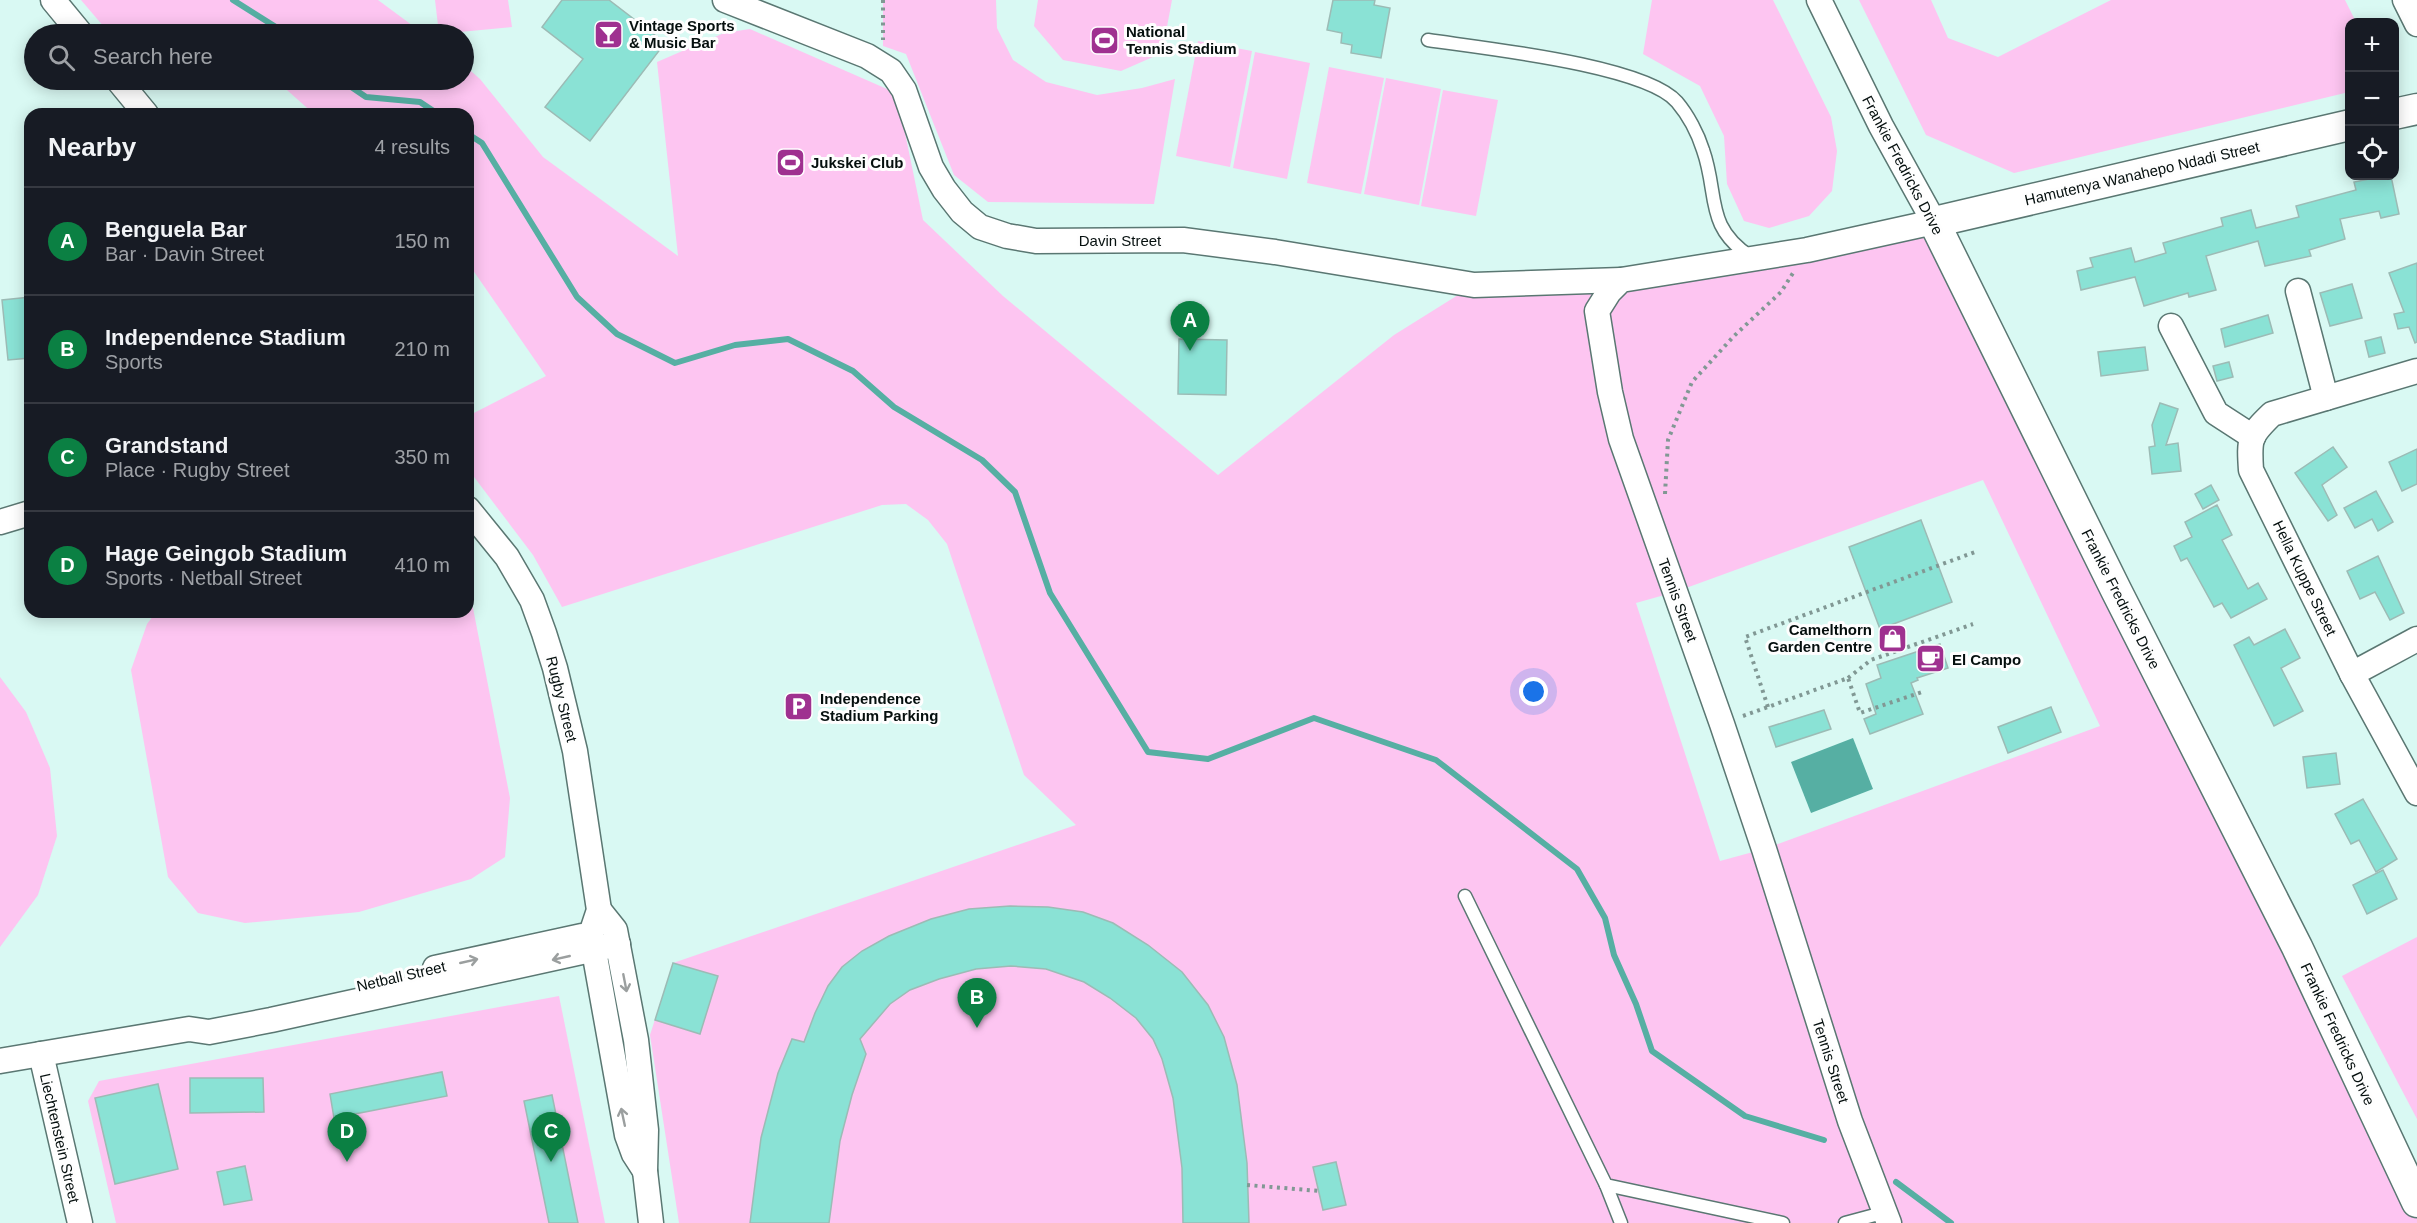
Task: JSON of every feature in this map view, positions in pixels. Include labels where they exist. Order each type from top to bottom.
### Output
[{"type":"street","points":[[54,0],[73,24]]},
{"type":"street","name":"Davin Street","points":[[725,0],[867,56],[891,71],[904,90],[931,167],[944,189],[962,212],[980,227],[1007,236],[1036,240],[1183,240],[1275,252],[1474,285],[1621,280]]},
{"type":"street","name":"Frankie Fredricks Drive","points":[[1819,0],[1881,126],[1934,222],[2121,600],[2297,947],[2417,1202]]},
{"type":"street","points":[[2405,0],[2417,24]]},
{"type":"street","points":[[126,90],[141,108]]},
{"type":"street","points":[[2399,113],[2417,109]]},
{"type":"street","name":"Hamutenya Wanahepo Ndadi Street","points":[[1934,222],[2345,126]]},
{"type":"street","points":[[1621,280],[1808,250],[1934,222]]},
{"type":"street","name":"Tennis Street","points":[[1621,280],[1609,292],[1597,311],[1610,392],[1621,439],[1722,724],[1850,1121],[1888,1217]]},
{"type":"street","points":[[2298,291],[2326,398]]},
{"type":"street","points":[[2171,326],[2216,413],[2253,437],[2256,429],[2272,414],[2417,371]]},
{"type":"street","name":"Hella Kuppe Street","points":[[2253,437],[2249,445],[2251,470],[2352,674],[2417,793]]},
{"type":"street","points":[[0,522],[24,515]]},
{"type":"street","name":"Rugby Street","points":[[474,516],[507,557],[532,600],[555,668],[575,751],[599,910],[592,942],[622,1113],[634,1154],[645,1171]]},
{"type":"street","points":[[2352,674],[2417,639]]},
{"type":"street","name":"Rugby Street","points":[[599,910],[616,937],[636,1040],[646,1130],[645,1171],[651,1223]]},
{"type":"street","name":"Netball Street","points":[[0,1061],[189,1029],[212,1017],[616,937]]},
{"type":"street","name":"Liechtenstein Street","points":[[41,1054],[80,1223]]},
{"type":"lane","points":[[1428,40],[1617,72],[1654,86],[1669,96],[1681,108],[1703,150],[1719,222],[1734,246],[1752,258]]},
{"type":"lane","points":[[1465,896],[1606,1185],[1622,1223]]},
{"type":"lane","points":[[1606,1185],[1779,1223]]},
{"type":"lane","points":[[1845,1223],[1888,1217]]},
{"type":"path","points":[[867,56],[883,46],[883,0]]},
{"type":"path","points":[[1665,500],[1668,441],[1692,382],[1734,336],[1781,292],[1808,250]]},
{"type":"path","points":[[1768,706],[1745,637],[1975,552]]},
{"type":"path","points":[[1722,724],[1848,678],[1871,660],[1973,624]]},
{"type":"path","points":[[1848,678],[1860,713],[1925,691]]},
{"type":"path","points":[[1247,1185],[1319,1191]]},
{"type":"shaded area","points":[[81,0],[378,0],[410,24],[101,24]]},
{"type":"shaded area","points":[[435,0],[508,0],[512,27],[474,31],[474,24],[438,24]]},
{"type":"shaded area","points":[[883,0],[996,0],[997,28],[1013,60],[1046,82],[1097,95],[1142,88],[1175,79],[1154,204],[988,202],[954,175],[906,54],[883,46]]},
{"type":"shaded area","name":"National Tennis Stadium","points":[[1038,0],[1172,0],[1162,53],[1121,71],[1063,60],[1034,26]]},
{"type":"shaded area","points":[[1652,0],[1773,0],[1831,117],[1837,151],[1832,191],[1809,216],[1769,228],[1744,221],[1727,184],[1724,136],[1700,86],[1643,54]]},
{"type":"shaded area","points":[[1859,0],[1931,0],[1948,38],[1998,57],[2111,0],[2345,0],[2354,18],[2345,18],[2345,93],[2014,173],[1926,135]]},
{"type":"shaded area","points":[[750,29],[887,89],[899,104],[923,220],[1003,296],[1218,475],[1394,335],[1474,285],[1517,285],[1934,222],[2417,1204],[2417,1223],[679,1223],[650,1035],[673,963],[1076,825],[1024,775],[947,544],[928,520],[906,504],[882,505],[562,607],[533,555],[474,477],[474,413],[546,376],[474,272],[474,108],[307,108],[287,90],[474,90],[474,74],[543,157],[678,256],[657,62],[724,33]],"holes":[[[1983,480],[2100,726],[1764,849],[1720,861],[1636,603],[1675,592]]]},
{"type":"shaded area","points":[[1198,41],[1252,51],[1230,167],[1176,156]]},
{"type":"shaded area","points":[[1255,52],[1310,63],[1287,179],[1233,168]]},
{"type":"shaded area","points":[[1329,67],[1384,78],[1361,194],[1307,183]]},
{"type":"shaded area","points":[[1386,78],[1441,89],[1419,205],[1364,194]]},
{"type":"shaded area","points":[[1443,90],[1498,100],[1476,216],[1421,206]]},
{"type":"shaded area","points":[[474,613],[510,798],[505,857],[471,879],[359,912],[245,923],[198,913],[168,877],[131,670],[147,624],[152,618],[474,618]]},
{"type":"shaded area","points":[[0,677],[26,712],[50,768],[57,836],[38,895],[0,947]]},
{"type":"shaded area","points":[[1853,738],[1873,789],[1811,813],[1791,762]]},
{"type":"shaded area","points":[[2417,937],[2417,1119],[2342,976]]},
{"type":"shaded area","points":[[559,996],[605,1223],[116,1223],[88,1101],[99,1081]]},
{"type":"building","points":[[562,0],[609,0],[665,43],[590,141],[545,107],[583,59],[542,27]]},
{"type":"building","points":[[1333,0],[1375,0],[1374,5],[1390,8],[1381,58],[1351,53],[1352,45],[1341,43],[1342,33],[1327,30]]},
{"type":"building","points":[[2392,180],[2399,214],[2381,218],[2379,211],[2340,219],[2345,239],[2309,250],[2311,256],[2265,266],[2258,241],[2206,256],[2216,290],[2189,297],[2188,293],[2144,306],[2135,277],[2081,290],[2077,271],[2093,267],[2090,258],[2131,248],[2135,262],[2166,253],[2163,243],[2223,226],[2221,218],[2251,210],[2256,228],[2299,217],[2296,206],[2356,190],[2354,182]]},
{"type":"building","points":[[2417,263],[2417,342],[2415,343],[2409,327],[2398,329],[2394,314],[2404,312],[2389,273]]},
{"type":"building","points":[[2352,284],[2362,318],[2330,326],[2320,293]]},
{"type":"building","points":[[24,298],[24,359],[8,360],[2,300]]},
{"type":"building","points":[[2268,315],[2273,333],[2225,347],[2221,329]]},
{"type":"building","points":[[2381,337],[2385,353],[2369,357],[2365,341]]},
{"type":"building","points":[[1179,339],[1227,340],[1226,395],[1178,394]]},
{"type":"building","points":[[2145,347],[2148,370],[2101,376],[2098,352]]},
{"type":"building","points":[[2229,362],[2233,377],[2217,381],[2213,366]]},
{"type":"building","points":[[2160,403],[2178,409],[2166,445],[2178,443],[2181,471],[2152,474],[2149,447],[2155,446],[2152,425]]},
{"type":"building","points":[[2333,447],[2347,467],[2322,485],[2337,515],[2328,521],[2295,473]]},
{"type":"building","points":[[2417,449],[2417,484],[2402,491],[2389,462]]},
{"type":"building","points":[[2211,485],[2219,500],[2203,509],[2195,494]]},
{"type":"building","points":[[2376,491],[2393,522],[2378,531],[2372,519],[2355,528],[2344,508]]},
{"type":"building","points":[[2217,505],[2232,535],[2222,540],[2248,589],[2258,583],[2267,599],[2231,618],[2222,603],[2214,607],[2187,558],[2181,561],[2174,546],[2192,537],[2185,522]]},
{"type":"building","points":[[1921,520],[1952,602],[1880,629],[1849,547]]},
{"type":"building","points":[[2378,556],[2404,613],[2390,620],[2375,592],[2360,599],[2347,571]]},
{"type":"building","points":[[2285,629],[2300,658],[2281,668],[2303,711],[2274,726],[2234,645],[2249,637],[2254,645]]},
{"type":"building","points":[[1940,644],[1948,668],[1917,678],[1918,680],[1911,683],[1923,714],[1870,734],[1864,719],[1876,714],[1866,684],[1881,678],[1877,665]]},
{"type":"building","points":[[2051,707],[2061,732],[2008,753],[1998,727]]},
{"type":"building","points":[[1824,710],[1831,729],[1776,747],[1769,727]]},
{"type":"building","points":[[2336,753],[2340,784],[2307,788],[2303,757]]},
{"type":"building","points":[[2363,799],[2397,859],[2376,872],[2359,840],[2351,844],[2335,814]]},
{"type":"building","points":[[2383,870],[2397,899],[2367,914],[2353,885]]},
{"type":"building","points":[[1010,906],[1048,907],[1083,912],[1113,923],[1148,945],[1182,972],[1208,1005],[1224,1037],[1237,1085],[1247,1163],[1249,1223],[1183,1223],[1182,1168],[1173,1098],[1162,1059],[1153,1039],[1136,1018],[1084,982],[1046,969],[1011,966],[976,969],[939,979],[910,990],[890,1004],[860,1039],[866,1054],[840,1141],[829,1223],[750,1223],[761,1138],[778,1073],[792,1039],[804,1042],[828,986],[842,967],[862,951],[889,936],[931,919],[969,909]]},
{"type":"building","points":[[673,963],[718,976],[700,1034],[655,1020]]},
{"type":"building","points":[[442,1072],[447,1096],[334,1118],[330,1094]]},
{"type":"building","points":[[190,1078],[263,1078],[264,1112],[190,1113]]},
{"type":"building","points":[[158,1084],[178,1169],[115,1184],[95,1098]]},
{"type":"building","points":[[552,1095],[578,1223],[549,1223],[524,1101]]},
{"type":"building","points":[[1336,1162],[1346,1205],[1323,1210],[1313,1167]]},
{"type":"building","points":[[245,1166],[252,1200],[224,1205],[217,1172]]},
{"type":"waterway","points":[[233,0],[271,24]]},
{"type":"waterway","points":[[356,90],[366,97],[420,102],[429,108]]},
{"type":"waterway","points":[[474,138],[482,143],[577,297],[617,334],[675,363],[735,345],[788,339],[853,371],[894,407],[982,460],[1015,492],[1050,593],[1148,752],[1208,759],[1314,718],[1436,760],[1577,869],[1605,918],[1614,955],[1636,1004],[1652,1051],[1745,1116],[1824,1140]]},
{"type":"waterway","points":[[1896,1182],[1951,1223]]},
{"type":"place","name":"Vintage Sports & Music Bar","points":[[608,34]]},
{"type":"place","name":"National Tennis Stadium","points":[[1105,40]]},
{"type":"place","name":"Jukskei Club","points":[[790,162]]},
{"type":"place","name":"Benguela Bar","points":[[1190,351]]},
{"type":"place","name":"Camelthorn Garden Centre","points":[[1893,638]]},
{"type":"place","name":"El Campo","points":[[1931,659]]},
{"type":"place","name":"Independence Stadium Parking","points":[[799,707]]},
{"type":"place","name":"Independence Stadium","points":[[977,1028]]},
{"type":"place","name":"Hage Geingob Stadium","points":[[347,1162]]},
{"type":"place","name":"Grandstand","points":[[551,1162]]}]
